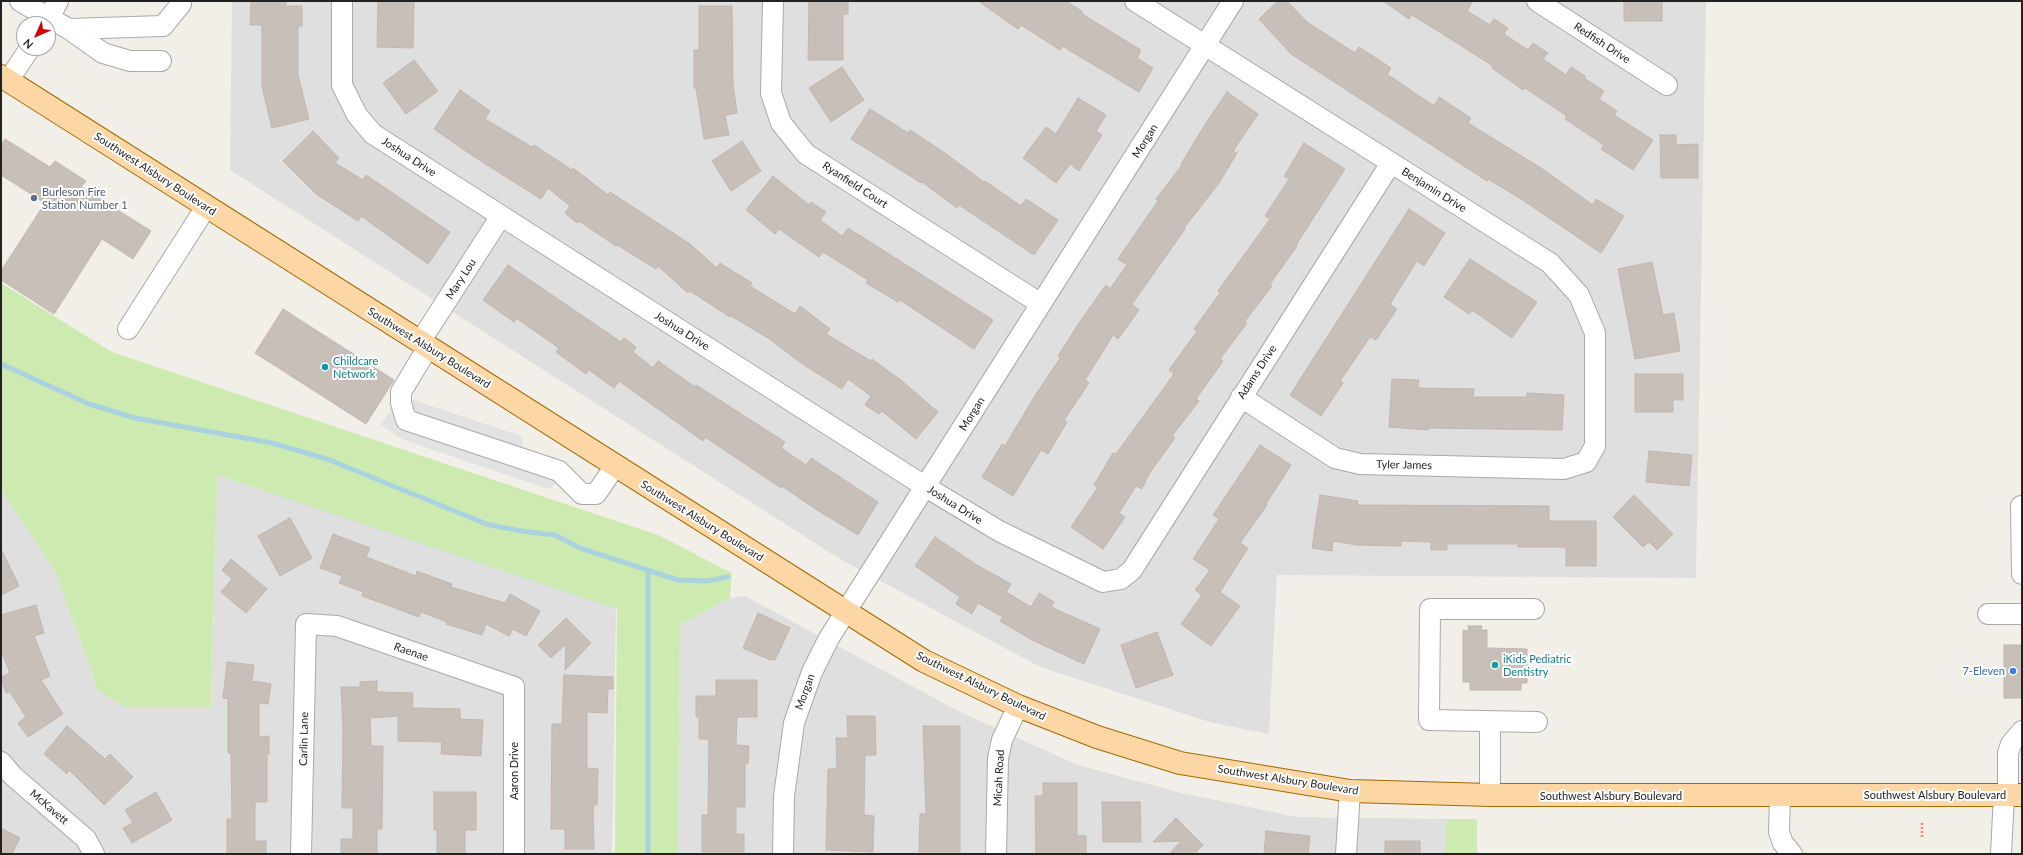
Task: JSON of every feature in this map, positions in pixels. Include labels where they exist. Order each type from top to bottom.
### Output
[{"type":"main road","name":"Southwest Alsbury Boulevard","points":[[3,78],[924,661],[1018,706],[1097,737],[1180,764],[1350,791],[1490,796],[2011,795]]},
{"type":"street","points":[[20,1],[51,14],[103,53],[130,61],[161,61]]},
{"type":"street","points":[[70,29],[163,26],[181,4],[181,1]]},
{"type":"street","name":"Joshua Drive","points":[[342,1],[342,85],[357,115],[373,134],[926,487],[999,531],[1103,582],[1121,579]]},
{"type":"street","name":"Ryanfield Court","points":[[774,1],[771,93],[781,123],[806,154],[1042,304]]},
{"type":"street","name":"Benjamin Drive","points":[[1135,1],[1550,263],[1579,295],[1595,333],[1595,446],[1586,462]]},
{"type":"street","name":"Morgan","points":[[784,854],[784,796],[794,723],[812,672],[845,612],[926,487],[1233,1]]},
{"type":"street","name":"Redfish Drive","points":[[1538,1],[1565,8],[1667,85]]},
{"type":"street","points":[[3,78],[23,56]]},
{"type":"street","name":"Adams Drive","points":[[1121,579],[1132,570],[1391,163]]},
{"type":"street","points":[[128,329],[206,207]]},
{"type":"street","name":"Mary Lou","points":[[501,216],[424,345],[401,392],[406,420],[559,471],[582,494],[596,494],[615,466]]},
{"type":"street","name":"Tyler James","points":[[1241,397],[1335,458],[1360,464],[1564,469],[1586,462]]},
{"type":"street","points":[[2021,506],[2022,574]]},
{"type":"street","points":[[1534,609],[1430,609],[1429,720],[1537,722]]},
{"type":"street","points":[[1988,614],[2022,614]]},
{"type":"street","name":"Raenae","points":[[306,624],[337,626],[514,687]]},
{"type":"street","name":"Carlin Lane","points":[[301,854],[306,624]]},
{"type":"street","name":"Aaron Drive","points":[[514,687],[514,854]]},
{"type":"street","name":"Micah Road","points":[[996,854],[998,758],[1002,740],[1018,706]]},
{"type":"street","points":[[1490,722],[1490,796]]},
{"type":"street","points":[[2001,854],[2011,795],[2008,753],[2011,744],[2022,731]]},
{"type":"street","name":"McKavett","points":[[1,762],[13,776],[86,839],[94,854]]},
{"type":"street","points":[[1346,854],[1350,791]]},
{"type":"street","points":[[1780,796],[1779,832],[1783,843],[1792,854]]},
{"type":"path","points":[[1922,821],[1922,837]]},
{"type":"shaded area","points":[[232,1],[1706,1],[1696,578],[1277,575],[1269,734],[1213,723],[1040,667],[840,559],[230,170]]},
{"type":"shaded area","points":[[410,399],[521,436],[523,450],[570,471],[549,489],[404,440],[381,425],[393,406]]},
{"type":"shaded area","points":[[217,475],[616,603],[612,854],[1,854],[1,490],[55,571],[98,690],[211,707]]},
{"type":"shaded area","points":[[745,596],[962,713],[1078,765],[1182,793],[1297,817],[1446,819],[1446,854],[678,854],[680,625],[730,598]]},
{"type":"green space","points":[[1,283],[112,352],[658,535],[732,573],[730,598],[680,625],[678,854],[615,854],[617,609],[217,475],[211,707],[125,707],[98,690],[55,571],[1,490]]},
{"type":"green space","points":[[1446,819],[1477,819],[1477,854],[1446,854]]},
{"type":"building","points":[[251,1],[286,1],[286,6],[302,6],[302,26],[298,26],[298,75],[309,119],[272,128],[262,87],[262,25],[250,25]]},
{"type":"building","points":[[378,1],[414,1],[413,48],[377,47]]},
{"type":"building","points":[[809,1],[848,1],[848,14],[843,14],[843,60],[808,60]]},
{"type":"building","points":[[978,1],[1066,1],[1083,12],[1082,14],[1141,50],[1137,58],[1153,68],[1139,92],[1062,46],[1060,50],[1021,25],[1018,29]]},
{"type":"building","points":[[1278,1],[1287,1],[1307,22],[1355,53],[1359,47],[1391,68],[1387,74],[1434,106],[1439,97],[1471,118],[1468,123],[1541,168],[1593,205],[1596,199],[1624,216],[1601,253],[1521,199],[1488,179],[1487,181],[1291,54],[1259,19]]},
{"type":"building","points":[[1383,1],[1473,1],[1467,11],[1490,25],[1494,19],[1508,28],[1504,34],[1528,50],[1533,43],[1548,53],[1543,59],[1566,75],[1571,67],[1585,76],[1584,78],[1604,91],[1599,99],[1617,111],[1614,115],[1653,140],[1633,170],[1601,149],[1604,145],[1565,119],[1567,116],[1525,88],[1523,90],[1492,68],[1493,66],[1449,38],[1412,15],[1409,19]]},
{"type":"building","points":[[1624,1],[1662,1],[1662,21],[1624,21]]},
{"type":"building","points":[[699,6],[732,6],[733,84],[737,113],[725,115],[729,135],[704,139],[696,88],[694,88],[694,50],[699,50]]},
{"type":"building","points":[[414,60],[438,91],[406,114],[383,83]]},
{"type":"building","points":[[842,67],[864,100],[831,122],[809,88]]},
{"type":"building","points":[[460,90],[490,111],[485,119],[532,147],[534,145],[572,170],[573,168],[608,195],[610,192],[690,244],[717,268],[720,263],[752,283],[750,286],[795,314],[800,306],[830,329],[826,334],[871,361],[872,359],[902,381],[938,412],[916,439],[882,411],[879,414],[865,405],[871,396],[848,379],[842,389],[801,363],[768,338],[731,316],[730,317],[690,291],[688,293],[658,266],[656,269],[617,245],[616,246],[579,221],[577,223],[565,213],[570,206],[548,188],[541,199],[473,156],[434,129]]},
{"type":"building","points":[[1227,92],[1258,114],[1233,151],[1237,153],[1219,183],[1184,228],[1185,229],[1132,304],[1139,310],[1118,339],[1113,335],[1085,380],[1089,383],[1064,420],[1067,422],[1048,454],[1041,450],[1013,496],[982,477],[1002,444],[1005,446],[1036,394],[1061,357],[1058,356],[1079,323],[1106,285],[1110,289],[1127,265],[1118,259],[1158,201],[1156,199],[1182,165],[1181,164],[1206,123]]},
{"type":"building","points":[[1078,98],[1106,115],[1096,131],[1102,135],[1079,171],[1070,164],[1056,183],[1023,158],[1046,127],[1056,134]]},
{"type":"building","points":[[870,109],[908,133],[910,130],[1021,206],[1026,199],[1058,220],[1034,255],[959,205],[957,208],[922,182],[921,183],[851,139]]},
{"type":"building","points":[[313,131],[339,158],[335,163],[363,180],[366,175],[450,232],[428,264],[361,216],[358,221],[316,194],[283,161]]},
{"type":"building","points":[[1660,135],[1676,135],[1676,145],[1698,144],[1698,178],[1661,178]]},
{"type":"building","points":[[5,139],[50,167],[55,161],[86,181],[81,187],[151,231],[133,259],[102,239],[54,314],[1,280],[1,271],[45,203],[1,175],[1,146]]},
{"type":"building","points":[[742,141],[761,171],[731,191],[712,161]]},
{"type":"building","points":[[1304,143],[1345,169],[1296,245],[1297,246],[1270,284],[1272,286],[1245,321],[1247,323],[1220,359],[1223,361],[1196,399],[1199,401],[1172,436],[1175,438],[1149,474],[1142,489],[1136,486],[1119,513],[1125,517],[1103,549],[1071,527],[1098,487],[1094,485],[1113,453],[1116,454],[1174,374],[1169,370],[1197,331],[1194,329],[1220,293],[1218,291],[1270,219],[1265,216],[1289,179],[1284,176]]},
{"type":"building","points":[[773,176],[809,205],[811,202],[826,212],[820,220],[842,236],[848,228],[993,320],[974,349],[900,300],[898,302],[866,283],[868,280],[823,252],[819,257],[779,229],[775,234],[746,210]]},
{"type":"building","points":[[1409,209],[1445,233],[1424,266],[1417,261],[1390,304],[1397,309],[1376,340],[1370,337],[1340,381],[1343,383],[1321,416],[1290,395]]},
{"type":"building","points":[[1470,259],[1537,302],[1512,338],[1472,310],[1469,314],[1444,297]]},
{"type":"building","points":[[1652,262],[1663,315],[1674,313],[1680,351],[1635,359],[1618,269]]},
{"type":"building","points":[[508,265],[621,342],[624,338],[636,347],[633,352],[653,368],[658,361],[695,387],[696,385],[785,442],[781,448],[806,465],[811,458],[878,502],[858,535],[817,510],[782,486],[781,488],[705,437],[703,441],[619,381],[614,388],[589,370],[586,374],[556,352],[559,348],[516,318],[514,322],[483,300]]},
{"type":"building","name":"Childcare Network","points":[[283,309],[394,380],[366,424],[255,353]]},
{"type":"building","points":[[1635,374],[1683,374],[1683,400],[1673,400],[1673,412],[1635,412]]},
{"type":"building","points":[[1392,379],[1419,380],[1418,388],[1474,389],[1473,397],[1527,397],[1527,393],[1564,395],[1562,430],[1428,428],[1428,430],[1389,427]]},
{"type":"building","points":[[1260,445],[1291,465],[1266,504],[1267,505],[1240,543],[1248,548],[1220,592],[1240,606],[1211,646],[1181,624],[1202,595],[1195,590],[1210,570],[1193,559],[1219,519],[1213,515]]},
{"type":"building","points":[[1649,451],[1692,455],[1689,486],[1646,482]]},
{"type":"building","points":[[1320,495],[1358,501],[1357,505],[1549,506],[1549,521],[1596,521],[1596,566],[1566,566],[1566,547],[1518,547],[1518,544],[1447,544],[1447,550],[1431,550],[1431,542],[1401,541],[1401,546],[1357,545],[1333,541],[1332,551],[1312,548]]},
{"type":"building","points":[[1634,495],[1673,534],[1657,550],[1649,542],[1643,547],[1613,517]]},
{"type":"building","points":[[290,518],[312,558],[280,576],[258,536]]},
{"type":"building","points":[[333,534],[370,548],[366,557],[416,576],[417,571],[452,584],[451,587],[505,603],[510,594],[540,611],[526,636],[513,629],[509,636],[486,624],[482,635],[446,624],[447,622],[421,612],[419,617],[362,596],[363,592],[339,583],[342,576],[320,568]]},
{"type":"building","points":[[935,537],[977,565],[1011,584],[1006,592],[1031,607],[1039,593],[1054,602],[1051,607],[1100,629],[1084,664],[1032,640],[1000,621],[1003,617],[978,603],[972,614],[956,604],[960,597],[915,566]]},
{"type":"building","points":[[1,549],[19,586],[1,595]]},
{"type":"building","points":[[231,559],[267,589],[246,613],[221,592],[232,579],[222,570]]},
{"type":"building","points":[[36,605],[44,633],[34,636],[50,676],[41,680],[63,714],[28,737],[18,723],[26,717],[10,692],[6,693],[1,680],[1,677],[10,673],[1,650],[1,615]]},
{"type":"building","points":[[758,613],[790,628],[775,660],[770,660],[743,648]]},
{"type":"building","points":[[566,618],[591,643],[565,670],[566,644],[551,658],[538,645]]},
{"type":"building","name":"iKids Pediatric Dentistry","points":[[1468,626],[1482,626],[1481,630],[1487,630],[1487,648],[1527,649],[1527,683],[1521,683],[1521,690],[1470,690],[1470,682],[1463,682],[1463,630],[1469,631]]},
{"type":"building","points":[[1157,632],[1173,675],[1136,688],[1121,645]]},
{"type":"building","name":"7-Eleven","points":[[2004,645],[2022,645],[2022,698],[2004,698]]},
{"type":"building","points":[[227,662],[254,665],[252,681],[271,684],[268,704],[259,703],[259,737],[269,736],[269,754],[267,754],[267,802],[255,802],[255,841],[266,841],[266,854],[227,854],[227,819],[232,819],[231,753],[228,753],[228,699],[223,698]]},
{"type":"building","points":[[564,675],[613,677],[613,689],[608,689],[607,713],[587,712],[587,768],[598,769],[597,805],[593,805],[594,849],[565,849],[565,829],[551,829],[552,724],[562,724]]},
{"type":"building","points":[[716,680],[757,680],[757,717],[737,717],[736,745],[749,746],[748,763],[745,763],[745,807],[736,807],[736,834],[744,834],[744,852],[702,852],[702,815],[708,815],[709,739],[699,739],[699,717],[696,717],[696,696],[716,696]]},
{"type":"building","points":[[377,681],[377,692],[413,693],[412,708],[460,709],[460,719],[483,720],[481,756],[441,754],[442,742],[398,741],[398,716],[370,718],[371,746],[383,746],[382,829],[377,829],[377,854],[341,854],[341,839],[353,839],[353,808],[342,808],[343,728],[341,687],[360,687],[360,682]]},
{"type":"building","points":[[847,716],[875,716],[876,755],[865,755],[864,815],[874,816],[873,852],[826,850],[828,769],[837,769],[836,738],[848,738]]},
{"type":"building","points":[[67,726],[105,759],[110,754],[133,777],[104,805],[69,770],[67,774],[44,754]]},
{"type":"building","points":[[923,726],[960,726],[960,852],[919,852],[920,814],[926,814]]},
{"type":"building","points":[[1043,783],[1077,783],[1077,836],[1086,836],[1086,854],[1036,854],[1035,796],[1043,796]]},
{"type":"building","points":[[156,792],[172,820],[132,843],[123,828],[133,823],[125,810]]},
{"type":"building","points":[[434,792],[476,792],[476,830],[465,830],[465,854],[437,854],[437,830],[434,830]]},
{"type":"building","points":[[1102,802],[1140,802],[1141,842],[1103,842]]},
{"type":"building","points":[[1176,818],[1203,845],[1194,854],[1169,854],[1181,841],[1153,842]]},
{"type":"building","points":[[1,828],[20,838],[12,854],[1,854]]},
{"type":"building","points":[[1266,831],[1310,836],[1308,854],[1264,854]]},
{"type":"building","points":[[1385,841],[1420,841],[1420,854],[1385,854]]},
{"type":"waterway","points":[[1,364],[89,404],[135,418],[272,443],[327,459],[489,525],[555,535],[580,548],[678,580],[707,581],[728,577]]},
{"type":"waterway","points":[[648,570],[648,854]]},
{"type":"place","name":"Burleson Fire Station Number 1","points":[[34,198]]},
{"type":"place","name":"Childcare Network","points":[[325,367]]},
{"type":"place","name":"iKids Pediatric Dentistry","points":[[1495,665]]},
{"type":"place","name":"7-Eleven","points":[[2013,671]]}]
